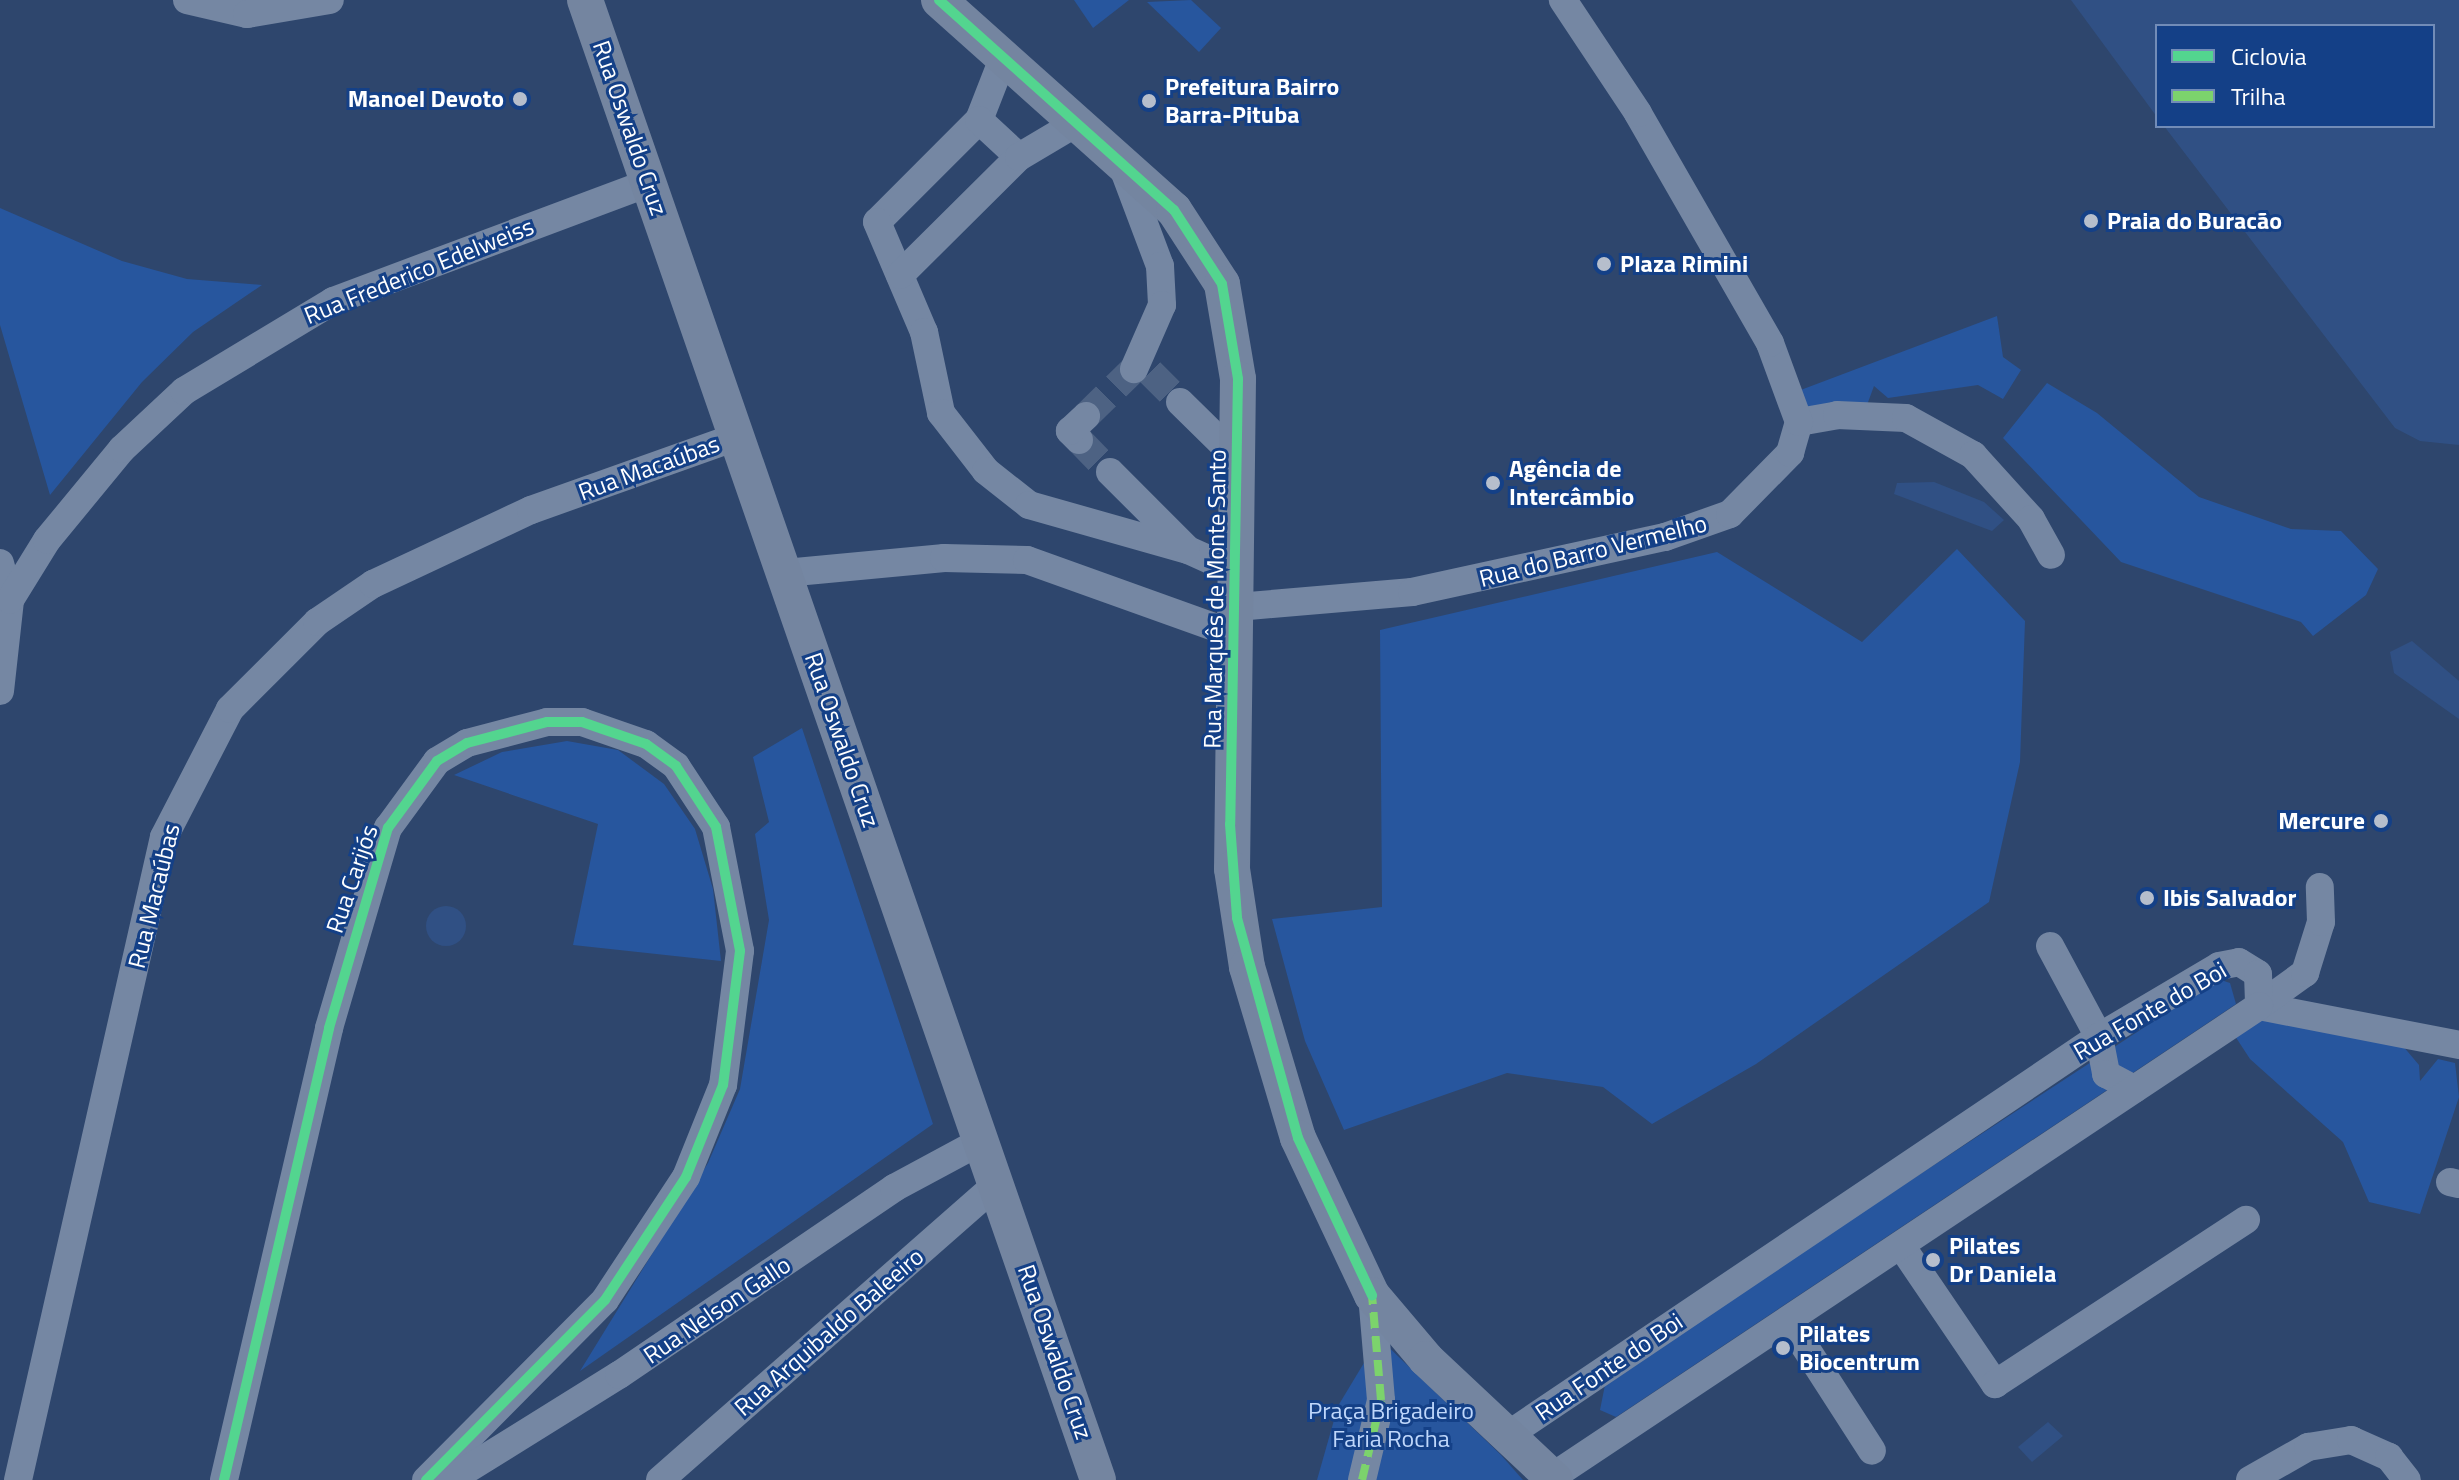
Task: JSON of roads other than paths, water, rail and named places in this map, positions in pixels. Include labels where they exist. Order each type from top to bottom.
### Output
[{"type":"main road","name":"Rua Oswaldo Cruz","points":[[585,0],[998,1183],[1098,1480]]},
{"type":"main road","points":[[595,0],[598,35]]},
{"type":"main road","name":"Rua Marquês de Monte Santo","points":[[939,0],[1078,122],[1182,219],[1222,284],[1238,379],[1237,605],[1230,824],[1237,918],[1298,1138],[1372,1295],[1426,1359],[1511,1433],[1554,1478]]},
{"type":"street","points":[[187,0],[247,14],[330,0]]},
{"type":"street","points":[[1563,0],[1638,113],[1770,343],[1799,422],[1837,415],[1906,418],[1973,455],[2031,519],[2051,555]]},
{"type":"street","points":[[1004,56],[979,120],[877,222],[924,332],[941,413],[1005,492],[1075,521],[1188,550]]},
{"type":"street","points":[[979,120],[1019,157]]},
{"type":"street","points":[[900,275],[1019,157],[1078,122]]},
{"type":"street","points":[[1120,161],[1160,266],[1162,305],[1141,368]]},
{"type":"street","name":"Rua Frederico Edelweiss","points":[[0,691],[10,600],[47,540],[122,449],[231,358],[333,301],[649,183]]},
{"type":"street","points":[[1180,402],[1238,459]]},
{"type":"street","name":"Rua do Barro Vermelho","points":[[1237,605],[1483,580],[1702,525],[1755,495],[1790,453],[1799,422]]},
{"type":"street","name":"Rua Macaúbas","points":[[18,1480],[164,837],[230,709],[317,622],[373,584],[531,510],[739,436]]},
{"type":"street","points":[[1110,472],[1188,550],[1237,605]]},
{"type":"street","points":[[785,573],[944,558],[1027,560],[1237,605]]},
{"type":"street","points":[[0,563],[10,600]]},
{"type":"street","name":"Rua Carijós","points":[[224,1480],[329,1028],[388,828],[409,792],[467,743],[547,722],[582,722],[646,744],[676,766],[716,827],[740,951],[723,1085],[686,1177],[605,1300],[426,1480]]},
{"type":"street","points":[[1554,1478],[1902,1247],[2305,973],[2321,922],[2320,887]]},
{"type":"street","points":[[2050,946],[2099,1037],[2106,1074],[2134,1089]]},
{"type":"street","name":"Rua Fonte do Boi","points":[[1511,1433],[2099,1037],[2219,966],[2239,962],[2258,974],[2259,1006]]},
{"type":"street","points":[[2259,1006],[2415,1031],[2459,1045]]},
{"type":"street","name":"Rua Nelson Gallo","points":[[450,1480],[619,1375],[894,1188],[983,1140]]},
{"type":"street","name":"Rua Arquibaldo Baleeiro","points":[[660,1480],[998,1183]]},
{"type":"street","points":[[1902,1247],[1995,1384],[2246,1220]]},
{"type":"street","points":[[1362,1480],[1381,1400],[1372,1295]]},
{"type":"street","points":[[1789,1322],[1872,1451]]},
{"type":"street","points":[[2250,1480],[2308,1447],[2351,1440],[2389,1457],[2407,1480]]},
{"type":"tunnel","points":[[1086,416],[1134,369]]},
{"type":"tunnel","points":[[1150,372],[1180,402]]},
{"type":"tunnel","points":[[1079,440],[1110,472]]},
{"type":"place","name":"Manoel Devoto","points":[[520,99]]},
{"type":"place","name":"Prefeitura Bairro Barra-Pituba","points":[[1149,101]]},
{"type":"place","name":"Praia do Buracão","points":[[2091,221]]},
{"type":"place","name":"Plaza Rimini","points":[[1604,264]]},
{"type":"place","name":"Agência de Intercâmbio","points":[[1493,483]]},
{"type":"place","name":"Mercure","points":[[2381,821]]},
{"type":"place","name":"Ibis Salvador","points":[[2147,898]]},
{"type":"place","name":"Pilates Dr Daniela","points":[[1933,1260]]},
{"type":"place","name":"Pilates Biocentrum","points":[[1783,1348]]},
{"type":"park label","name":"Praça Brigadeiro Faria Rocha","points":[[1391,1425]]}]
